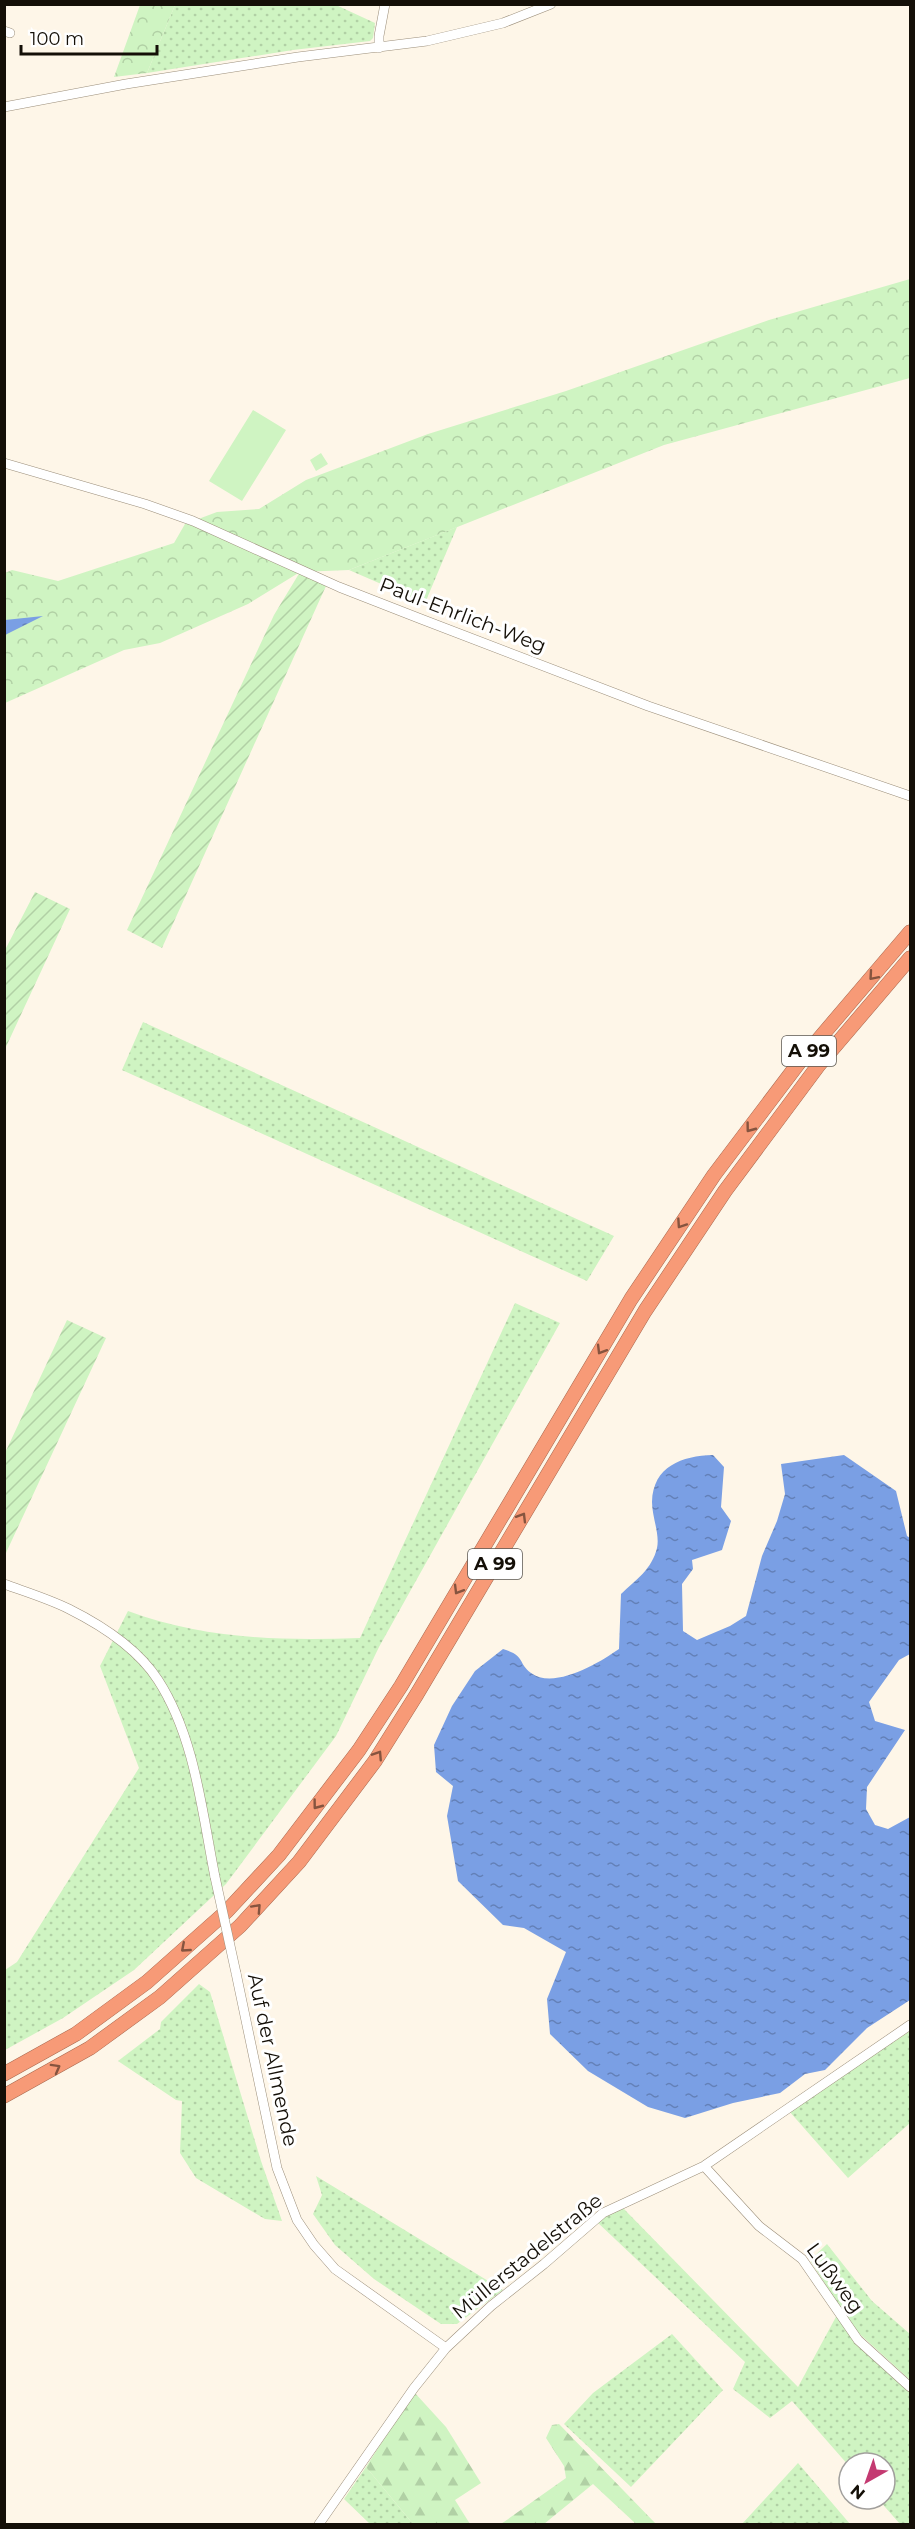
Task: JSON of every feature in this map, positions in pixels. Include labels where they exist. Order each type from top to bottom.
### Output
[{"type":"highway","name":"A 99","points":[[4,2074],[76,2034],[147,1982],[227,1911],[279,1855],[359,1750],[401,1686],[631,1299],[714,1175],[801,1060],[910,932]]},
{"type":"highway","name":"A 99","points":[[4,2096],[90,2048],[160,1997],[240,1926],[299,1862],[375,1761],[645,1311],[725,1191],[818,1066],[910,958]]},
{"type":"street","points":[[379,48],[385,4]]},
{"type":"street","points":[[4,107],[126,84],[464,34],[530,14],[551,4]]},
{"type":"street","name":"Paul-Ehrlich-Weg","points":[[4,463],[164,511],[339,587],[648,706],[910,796]]},
{"type":"street","name":"Auf der Allmende","points":[[4,1584],[69,1609],[119,1640],[157,1679],[174,1712],[191,1759],[277,2168],[297,2220],[314,2245],[335,2269],[446,2348]]},
{"type":"street","name":"Müllerstadelstraße","points":[[319,2524],[414,2388],[446,2348],[491,2306],[544,2265],[603,2213],[704,2166],[910,2025]]},
{"type":"street","name":"Lußweg","points":[[704,2166],[759,2226],[787,2245],[802,2259],[858,2340],[910,2386]]},
{"type":"green space","points":[[140,5],[175,5],[147,73],[114,77]]},
{"type":"green space","points":[[175,5],[336,5],[375,23],[373,38],[370,41],[293,50],[147,73]]},
{"type":"green space","points":[[910,279],[910,378],[664,445],[349,570],[300,572],[248,604],[160,643],[124,650],[5,703],[5,573],[12,570],[58,581],[174,543],[185,524],[217,512],[259,509],[306,480],[428,434],[566,391],[769,320]]},
{"type":"green space","points":[[253,410],[286,430],[242,501],[209,481]]},
{"type":"green space","points":[[321,453],[328,464],[316,471],[310,460]]},
{"type":"green space","points":[[457,527],[425,603],[349,570]]},
{"type":"green space","points":[[300,572],[326,586],[162,948],[127,930],[274,615]]},
{"type":"green space","points":[[35,892],[70,909],[5,1049],[5,950]]},
{"type":"green space","points":[[143,1022],[614,1236],[587,1281],[122,1070]]},
{"type":"green space","points":[[515,1303],[560,1323],[379,1647],[336,1736],[226,1884],[134,1970],[63,2018],[5,2050],[5,1970],[17,1962],[139,1768],[100,1666],[128,1611],[214,1633],[301,1639],[360,1638]]},
{"type":"green space","points":[[67,1320],[106,1338],[5,1555],[5,1453]]},
{"type":"green space","points":[[199,1984],[210,1992],[261,2161],[282,2221],[265,2219],[196,2178],[180,2153],[182,2101],[176,2100],[118,2061],[160,2029],[161,2022]]},
{"type":"green space","points":[[910,2031],[910,2123],[848,2178],[789,2111]]},
{"type":"green space","points":[[316,2176],[503,2290],[457,2324],[441,2324],[374,2279],[335,2245],[313,2214],[322,2195]]},
{"type":"green space","points":[[622,2207],[798,2387],[837,2315],[910,2390],[910,2524],[900,2524],[889,2511],[897,2511],[897,2451],[837,2452],[792,2401],[770,2418],[733,2389],[745,2362],[596,2221]]},
{"type":"green space","points":[[827,2244],[872,2301],[910,2334],[910,2380],[852,2327],[810,2260]]},
{"type":"green space","points":[[672,2334],[723,2390],[631,2487],[564,2424],[593,2393]]},
{"type":"green space","points":[[414,2392],[446,2427],[481,2483],[455,2500],[470,2524],[413,2524],[366,2467]]},
{"type":"green space","points":[[559,2424],[656,2524],[636,2524],[593,2484],[544,2524],[501,2524],[566,2478],[564,2466],[546,2438],[552,2425]]},
{"type":"green space","points":[[798,2463],[850,2524],[742,2524]]},
{"type":"green space","points":[[366,2467],[413,2524],[370,2524],[344,2499]]},
{"type":"water","points":[[43,616],[5,635],[5,620]]},
{"type":"water","points":[[713,1455],[724,1467],[721,1507],[731,1521],[722,1550],[692,1560],[693,1569],[682,1584],[683,1631],[697,1640],[730,1626],[746,1616],[762,1556],[777,1521],[785,1494],[781,1464],[844,1455],[896,1491],[907,1536],[910,1538],[910,1654],[899,1660],[869,1702],[875,1721],[905,1730],[867,1787],[866,1809],[875,1825],[888,1829],[910,1817],[910,2000],[867,2028],[825,2070],[805,2074],[780,2093],[733,2103],[685,2118],[648,2107],[588,2071],[550,2034],[547,1999],[566,1952],[524,1928],[503,1925],[458,1881],[447,1816],[453,1786],[436,1772],[434,1745],[452,1706],[475,1671],[503,1649],[515,1654],[531,1673],[552,1678],[576,1673],[619,1649],[621,1594],[647,1568],[657,1548],[652,1502],[658,1480],[671,1465],[691,1458]]}]
